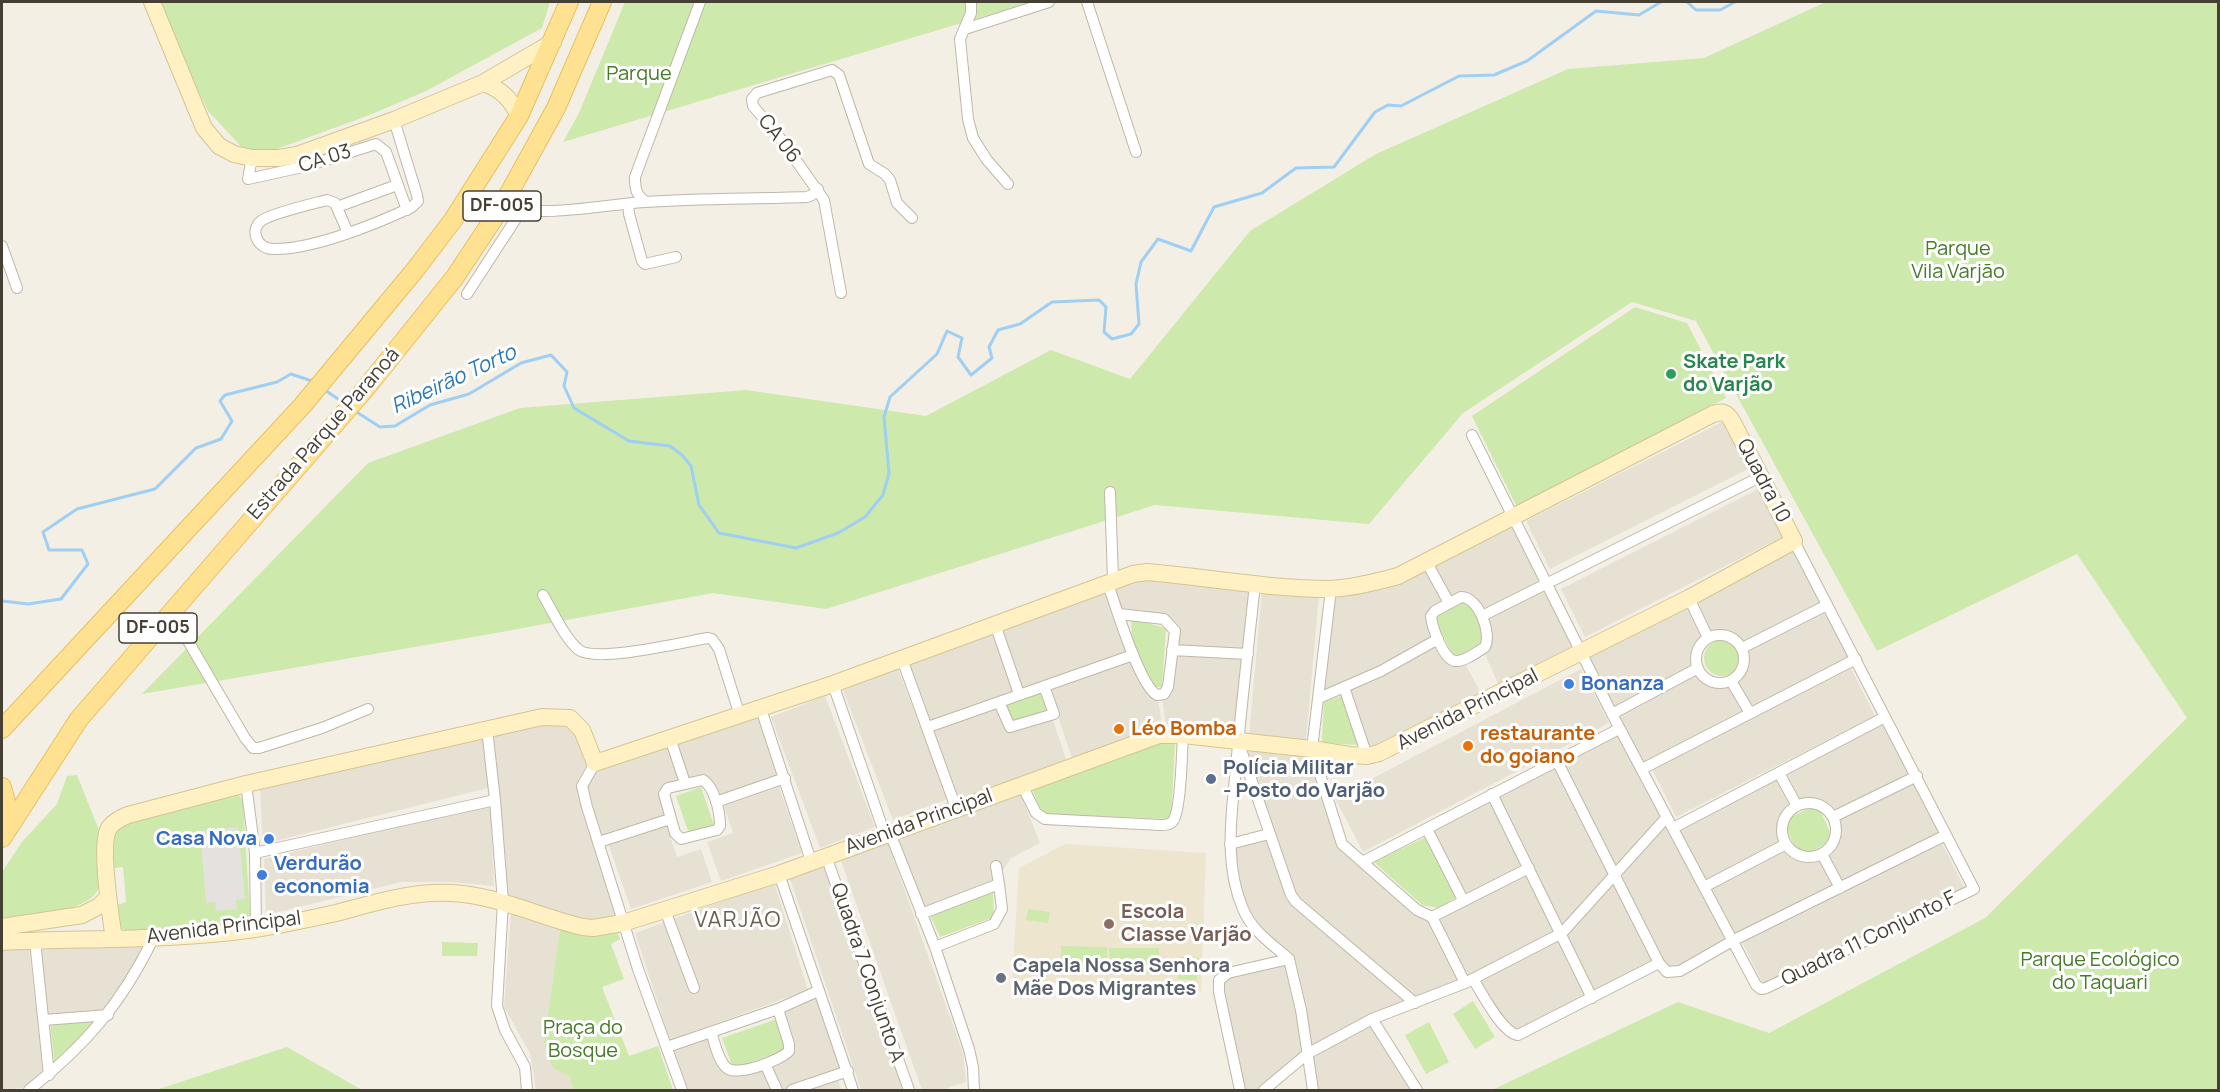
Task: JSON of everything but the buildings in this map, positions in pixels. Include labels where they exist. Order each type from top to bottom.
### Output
[{"type":"main road","name":"Estrada Parque Paranoá","points":[[2,729],[302,406],[415,270],[453,220],[519,116],[569,2]]},
{"type":"main road","name":"Estrada Parque Paranoá","points":[[2,838],[79,719],[366,388],[455,277],[502,206],[556,108],[602,2]]},
{"type":"main road","points":[[2,787],[7,806],[7,817],[2,838]]},
{"type":"street","name":"CA 03","points":[[152,2],[204,128],[219,146],[234,154],[252,158],[297,155],[393,120],[483,83],[553,42]]},
{"type":"street","points":[[646,202],[638,196],[635,189],[636,177],[700,2]]},
{"type":"street","points":[[971,2],[971,13],[960,39],[968,119],[973,138],[987,160],[1008,184]]},
{"type":"street","points":[[965,29],[1049,2]]},
{"type":"street","points":[[1087,2],[1136,152]]},
{"type":"street","name":"CA 06","points":[[818,189],[753,106],[752,99],[757,93],[832,70],[839,75],[869,164],[890,180],[897,203],[912,218]]},
{"type":"street","points":[[483,83],[496,88],[507,97],[519,116]]},
{"type":"street","points":[[393,120],[417,195],[416,204],[406,210]]},
{"type":"street","name":"CA 03","points":[[252,158],[248,179],[307,166],[376,144],[386,152],[406,210],[348,233],[297,247],[262,248],[255,237],[256,228],[264,219],[327,200],[332,201],[338,207],[397,184]]},
{"type":"street","points":[[502,206],[521,211],[549,211],[646,202],[807,197],[818,189],[824,200],[841,293]]},
{"type":"street","points":[[628,204],[642,261],[645,264],[676,256]]},
{"type":"street","points":[[338,207],[348,233]]},
{"type":"street","points":[[467,294],[521,211]]},
{"type":"street","points":[[2,246],[17,288]]},
{"type":"street","name":"Quadra 10","points":[[1514,517],[1713,414],[1725,412],[1732,421],[1794,541]]},
{"type":"street","points":[[1472,435],[1619,729],[1734,940]]},
{"type":"street","points":[[1482,616],[1760,477]]},
{"type":"street","points":[[1110,492],[1108,581],[1119,614],[1133,655],[1150,689],[1157,695],[1164,694],[1168,687],[1174,631],[1164,619],[1119,614]]},
{"type":"street","points":[[682,1090],[623,923],[582,786],[595,763],[833,684],[1108,581],[1147,572],[1255,584],[1331,589],[1398,576],[1514,517]]},
{"type":"street","points":[[1557,760],[1659,963],[1667,972],[1680,971],[1734,940],[1946,835],[1794,541]]},
{"type":"street","name":"Avenida Principal","points":[[2,942],[153,939],[256,929],[334,913],[396,896],[453,893],[503,902],[583,927],[593,928],[623,923],[779,874],[1159,735],[1183,735],[1367,756],[1379,753],[1689,598],[1794,541]]},
{"type":"street","points":[[1426,561],[1449,603]]},
{"type":"street","points":[[1255,584],[1230,844],[1233,879],[1246,915],[1261,935],[1289,959],[1301,1010],[1313,1090]]},
{"type":"street","points":[[1331,589],[1312,749],[1342,844],[1417,910],[1432,917],[1469,981],[1504,1027],[1513,1035],[1527,1031],[1659,963]]},
{"type":"street","points":[[543,595],[571,641],[581,651],[600,655],[623,653],[712,639],[719,649],[740,716]]},
{"type":"street","points":[[1461,597],[1468,597],[1482,616],[1488,638],[1486,646],[1462,660],[1451,660],[1438,639],[1431,616],[1449,603],[1461,597]]},
{"type":"street","points":[[1689,598],[1708,638]]},
{"type":"street","points":[[1742,648],[1827,605]]},
{"type":"street","points":[[171,612],[253,748],[322,728],[368,709]]},
{"type":"street","points":[[995,624],[1019,694]]},
{"type":"street","points":[[1721,634],[1733,638],[1742,648],[1745,660],[1741,672],[1731,681],[1712,682],[1703,677],[1696,657],[1700,646],[1708,638],[1721,634]]},
{"type":"street","points":[[1319,698],[1381,671],[1438,639]]},
{"type":"street","points":[[1172,650],[1248,654]]},
{"type":"street","points":[[928,727],[1133,655]]},
{"type":"street","points":[[902,659],[956,808]]},
{"type":"street","points":[[1642,769],[1856,659]]},
{"type":"street","points":[[1612,714],[1698,668]]},
{"type":"street","points":[[1731,681],[1750,713]]},
{"type":"street","points":[[833,684],[888,834],[935,947],[972,1057],[971,1090]]},
{"type":"street","points":[[999,702],[1010,727],[1054,714],[1044,686]]},
{"type":"street","points":[[1344,687],[1367,756]]},
{"type":"street","name":"Quadra 7 Conjunto A","points":[[761,709],[785,778],[819,858],[909,1090]]},
{"type":"street","points":[[114,939],[108,897],[105,841],[108,829],[128,815],[246,784],[542,717],[570,718],[582,730],[595,763]]},
{"type":"street","points":[[1673,828],[1885,717]]},
{"type":"street","points":[[487,729],[503,902],[497,1006],[505,1029],[525,1067],[527,1090]]},
{"type":"street","points":[[1362,862],[1619,729]]},
{"type":"street","points":[[1022,785],[1036,813],[1045,819],[1168,824],[1173,821],[1178,805],[1183,735]]},
{"type":"street","points":[[670,738],[685,783]]},
{"type":"street","points":[[1238,742],[1287,888],[1296,902],[1415,1003]]},
{"type":"street","points":[[1779,772],[1797,806]]},
{"type":"street","points":[[1833,817],[1917,776]]},
{"type":"street","points":[[716,802],[785,778]]},
{"type":"street","points":[[703,780],[707,782],[716,802],[720,821],[719,829],[681,839],[675,833],[664,794],[668,788],[685,783],[703,780]]},
{"type":"street","points":[[246,784],[255,853],[256,929]]},
{"type":"street","points":[[1492,794],[1592,998]]},
{"type":"street","points":[[255,853],[495,800]]},
{"type":"street","points":[[1810,803],[1823,807],[1833,817],[1836,827],[1835,837],[1830,847],[1822,854],[1812,857],[1802,856],[1792,852],[1786,844],[1782,833],[1783,822],[1788,813],[1797,806],[1810,803]]},
{"type":"street","points":[[1264,1090],[1307,1054],[1372,1018],[1469,981],[1562,933],[1666,818]]},
{"type":"street","points":[[599,842],[670,819]]},
{"type":"street","points":[[1427,829],[1463,900]]},
{"type":"street","points":[[1230,844],[1269,834]]},
{"type":"street","name":"Quadra 11 Conjunto F","points":[[1734,940],[1756,985],[1761,989],[1766,988],[1974,889],[1946,835]]},
{"type":"street","points":[[1704,888],[1786,844]]},
{"type":"street","points":[[1822,854],[1840,888]]},
{"type":"street","points":[[935,947],[994,924],[999,918],[1002,909],[996,866]]},
{"type":"street","points":[[1432,917],[1529,868]]},
{"type":"street","points":[[779,874],[853,1090]]},
{"type":"street","points":[[921,914],[999,884]]},
{"type":"street","points":[[2,927],[82,915],[99,906],[108,897]]},
{"type":"street","points":[[665,910],[694,988]]},
{"type":"street","points":[[29,1090],[86,1041],[108,1015],[133,978],[153,939]]},
{"type":"street","points":[[35,941],[49,1075]]},
{"type":"street","points":[[1240,1090],[1219,992],[1219,980],[1228,973],[1289,959]]},
{"type":"street","points":[[667,1047],[778,1009],[818,991]]},
{"type":"street","points":[[711,1032],[722,1063],[729,1070],[738,1071],[765,1064],[789,1051],[778,1009]]},
{"type":"street","points":[[44,1020],[108,1015]]},
{"type":"street","points":[[1372,1018],[1417,1090]]},
{"type":"street","points":[[765,1064],[777,1090]]},
{"type":"street","points":[[792,1090],[848,1071]]},
{"type":"shaded area","points":[[1726,420],[1750,468],[1550,569],[1526,521]]},
{"type":"shaded area","points":[[1760,488],[1784,536],[1585,637],[1561,589]]},
{"type":"shaded area","points":[[1513,521],[1544,583],[1483,613],[1474,598],[1450,599],[1430,563]]},
{"type":"shaded area","points":[[1793,545],[1823,603],[1744,644],[1735,635],[1722,630],[1710,634],[1694,600]]},
{"type":"shaded area","points":[[1425,565],[1445,602],[1433,609],[1434,637],[1380,668],[1323,693],[1334,591]]},
{"type":"shaded area","points":[[1133,577],[1251,587],[1244,650],[1175,647],[1175,623],[1121,611],[1111,583]]},
{"type":"shaded area","points":[[1105,585],[1130,652],[1021,691],[999,626]]},
{"type":"shaded area","points":[[1547,588],[1578,650],[1501,690],[1484,652],[1486,618]]},
{"type":"shaded area","points":[[1262,591],[1319,596],[1306,740],[1249,736]]},
{"type":"shaded area","points":[[1688,602],[1705,637],[1697,644],[1694,655],[1695,667],[1614,711],[1586,653]]},
{"type":"shaded area","points":[[1826,609],[1852,658],[1751,709],[1736,681],[1744,673],[1748,659],[1746,649]]},
{"type":"shaded area","points":[[993,628],[1016,693],[930,723],[906,660]]},
{"type":"shaded area","points":[[1436,643],[1465,663],[1484,699],[1369,753],[1348,689]]},
{"type":"shaded area","points":[[1174,653],[1244,657],[1236,738],[1167,732],[1162,698]]},
{"type":"shaded area","points":[[1131,658],[1158,699],[1163,732],[1074,764],[1048,687]]},
{"type":"shaded area","points":[[1851,668],[1875,716],[1676,817],[1652,769]]},
{"type":"shaded area","points":[[898,669],[948,799],[893,820],[843,690]]},
{"type":"shaded area","points":[[1581,669],[1609,723],[1363,852],[1335,798]]},
{"type":"shaded area","points":[[1696,672],[1701,680],[1710,685],[1722,687],[1729,684],[1745,711],[1643,765],[1616,716]]},
{"type":"shaded area","points":[[825,696],[875,827],[820,848],[771,717]]},
{"type":"shaded area","points":[[996,705],[1052,717],[1068,765],[958,804],[931,728]]},
{"type":"shaded area","points":[[759,711],[783,777],[717,800],[712,787],[686,781],[671,739]]},
{"type":"shaded area","points":[[1884,720],[1912,774],[1834,813],[1825,804],[1812,800],[1799,803],[1784,773]]},
{"type":"shaded area","points":[[551,722],[568,724],[578,734],[588,761],[576,785],[617,919],[592,923],[507,898],[493,732]]},
{"type":"shaded area","points":[[486,733],[488,788],[263,844],[260,788]]},
{"type":"shaded area","points":[[1618,733],[1661,817],[1616,869],[1561,762]]},
{"type":"shaded area","points":[[668,741],[682,782],[668,786],[668,817],[601,838],[588,797],[586,780],[596,766]]},
{"type":"shaded area","points":[[1240,743],[1311,750],[1341,845],[1431,919],[1463,982],[1415,1001],[1297,901]]},
{"type":"shaded area","points":[[1556,766],[1611,874],[1563,927],[1497,795]]},
{"type":"shaded area","points":[[1778,777],[1793,805],[1781,819],[1779,833],[1781,843],[1705,883],[1677,830]]},
{"type":"shaded area","points":[[1915,780],[1941,833],[1842,884],[1826,855],[1834,848],[1839,838],[1840,828],[1837,819]]},
{"type":"shaded area","points":[[779,787],[802,853],[721,881],[707,842],[733,833],[724,806]]},
{"type":"shaded area","points":[[1019,790],[1040,843],[1011,858],[995,882],[923,909],[895,835]]},
{"type":"shaded area","points":[[1491,799],[1525,866],[1464,895],[1432,831]]},
{"type":"shaded area","points":[[490,804],[494,886],[450,882],[401,882],[266,915],[264,859]]},
{"type":"shaded area","points":[[666,824],[677,857],[701,849],[712,882],[631,909],[608,843]]},
{"type":"shaded area","points":[[1665,824],[1728,939],[1679,966],[1666,968],[1620,875]]},
{"type":"shaded area","points":[[238,827],[245,899],[236,900],[237,909],[216,911],[215,902],[206,903],[200,831]]},
{"type":"shaded area","points":[[1267,837],[1285,890],[1411,1002],[1309,1050],[1291,958],[1263,935],[1245,908],[1232,846]]},
{"type":"shaded area","points":[[887,841],[963,1053],[966,1082],[942,1090],[922,1090],[840,858]]},
{"type":"shaded area","points":[[1941,841],[1965,889],[1766,990],[1742,942]]},
{"type":"shaded area","name":"Escola Classe Varjão","points":[[1065,844],[1206,853],[1201,992],[1012,980],[1019,868]]},
{"type":"shaded area","points":[[1784,849],[1801,860],[1813,861],[1821,858],[1836,886],[1735,936],[1708,889]]},
{"type":"shaded area","points":[[822,861],[904,1090],[861,1090],[789,876]]},
{"type":"shaded area","points":[[1528,873],[1557,931],[1466,978],[1437,919]]},
{"type":"shaded area","points":[[1614,881],[1654,961],[1593,993],[1567,933]]},
{"type":"shaded area","points":[[774,882],[808,990],[670,1040],[635,933]]},
{"type":"shaded area","points":[[511,914],[560,928],[544,1042],[570,1077],[573,1090],[536,1090],[530,1053],[504,1007]]},
{"type":"shaded area","points":[[1560,939],[1587,996],[1519,1031],[1509,1027],[1478,981]]},
{"type":"shaded area","points":[[144,944],[130,972],[105,1010],[48,1015],[41,946]]},
{"type":"shaded area","points":[[29,946],[43,1072],[23,1088],[2,1090],[2,948]]},
{"type":"shaded area","points":[[1287,962],[1305,1052],[1261,1090],[1242,1090],[1221,991],[1224,978]]},
{"type":"shaded area","points":[[816,995],[844,1069],[787,1090],[779,1090],[769,1066],[786,1058],[781,1011]]},
{"type":"shaded area","points":[[1371,1022],[1414,1090],[1316,1090],[1310,1055]]},
{"type":"shaded area","points":[[710,1035],[719,1063],[763,1067],[773,1090],[685,1090],[671,1049]]},
{"type":"shaded area","points":[[838,1079],[841,1090],[810,1090]]},
{"type":"green space","points":[[155,2],[550,2],[542,28],[426,91],[367,116],[252,158],[208,111]]},
{"type":"green space","name":"Parque","points":[[625,2],[1032,2],[563,142],[579,113]]},
{"type":"green space","name":"Parque Vila Varjão","points":[[1826,2],[2218,2],[2218,1090],[1492,1090],[1678,1002],[1769,1033],[1985,918],[2187,718],[2077,554],[1877,651],[1696,321],[1632,302],[1463,413],[1369,524],[1155,505],[826,609],[713,593],[142,694],[368,463],[520,408],[746,390],[926,416],[1051,350],[1130,379],[1250,231],[1376,154],[1568,69],[1704,58]]},
{"type":"green space","points":[[1635,307],[1687,323],[1726,398],[1517,507],[1472,416]]},
{"type":"green space","points":[[1467,600],[1489,641],[1455,659],[1434,618]]},
{"type":"green space","points":[[1131,619],[1166,628],[1162,687],[1151,687],[1132,637]]},
{"type":"green space","points":[[1722,640],[1735,645],[1740,658],[1735,671],[1722,676],[1709,671],[1704,658],[1709,645]]},
{"type":"green space","points":[[1042,693],[1048,712],[1012,725],[1006,706]]},
{"type":"green space","points":[[1341,696],[1360,739],[1358,745],[1323,743],[1324,702]]},
{"type":"green space","points":[[1156,742],[1175,743],[1171,819],[1045,814],[1039,806],[1032,788]]},
{"type":"green space","points":[[77,775],[99,830],[101,881],[96,892],[87,901],[74,907],[43,914],[2,918],[2,872],[22,842],[57,804],[67,776]]},
{"type":"green space","points":[[701,787],[714,825],[689,834],[676,796]]},
{"type":"green space","points":[[238,794],[243,801],[250,916],[245,922],[126,931],[121,928],[116,908],[117,905],[126,902],[123,867],[114,868],[111,865],[112,841],[121,827],[126,823]]},
{"type":"green space","points":[[1810,807],[1820,810],[1831,834],[1829,841],[1810,853],[1795,848],[1787,830],[1790,818]]},
{"type":"green space","points":[[1426,837],[1456,897],[1439,908],[1422,905],[1374,862]]},
{"type":"green space","points":[[993,890],[994,917],[940,937],[930,915]]},
{"type":"green space","points":[[1028,909],[1050,912],[1048,923],[1026,920]]},
{"type":"green space","name":"Praça do Bosque","points":[[560,928],[616,929],[620,939],[611,944],[624,979],[602,987],[629,1056],[658,1046],[673,1090],[573,1090],[570,1077],[553,1068],[544,1042]]},
{"type":"green space","points":[[442,942],[478,943],[477,956],[442,956]]},
{"type":"green space","points":[[1061,946],[1107,947],[1107,973],[1061,972]]},
{"type":"green space","points":[[1109,948],[1159,948],[1159,974],[1110,974]]},
{"type":"green space","points":[[1179,957],[1199,958],[1197,980],[1178,979]]},
{"type":"green space","points":[[1473,1001],[1495,1037],[1475,1049],[1453,1014]]},
{"type":"green space","points":[[101,1019],[55,1066],[50,1022]]},
{"type":"green space","points":[[777,1019],[787,1050],[733,1068],[722,1038]]},
{"type":"green space","points":[[1429,1022],[1449,1062],[1426,1074],[1405,1035]]},
{"type":"green space","points":[[287,1047],[362,1090],[156,1090]]},
{"type":"waterway","name":"Ribeirão Torto","points":[[355,411],[380,427],[395,426],[430,405],[469,394],[521,363],[551,355],[567,372],[564,386],[574,408],[629,441],[670,446],[682,455],[691,466],[699,505],[719,533],[796,548],[838,533],[865,517],[883,495],[889,473],[884,417],[890,397],[937,354],[947,331],[962,338],[958,357],[971,375],[992,358],[989,347],[998,330],[1020,324],[1052,302],[1099,300],[1106,307],[1104,332],[1112,339],[1131,334],[1139,324],[1136,284],[1141,262],[1158,239],[1191,251],[1214,207],[1262,193],[1296,168],[1334,167],[1375,112],[1388,105],[1401,106],[1459,76],[1494,75],[1527,61],[1596,11],[1639,15],[1661,2]]},
{"type":"waterway","name":"Ribeirão Torto","points":[[1687,2],[1696,10],[1720,10],[1735,2]]},
{"type":"waterway","name":"Ribeirão Torto","points":[[2,601],[28,604],[61,599],[88,564],[82,550],[49,550],[43,532],[77,509],[155,489],[196,448],[221,439],[232,421],[220,401],[225,395],[277,382],[291,374],[312,381]]},
{"type":"waterway","name":"Ribeirão Torto","points":[[325,390],[345,404]]},
{"type":"place","name":"Skate Park do Varjão","points":[[1671,374]]},
{"type":"place","name":"Bonanza","points":[[1569,684]]},
{"type":"place","name":"Léo Bomba","points":[[1119,729]]},
{"type":"place","name":"restaurante do goiano","points":[[1468,746]]},
{"type":"place","name":"Polícia Militar - Posto do Varjão","points":[[1211,779]]},
{"type":"place","name":"Casa Nova","points":[[269,839]]},
{"type":"place","name":"Verdurão economia","points":[[262,875]]},
{"type":"place","name":"Escola Classe Varjão","points":[[1109,924]]},
{"type":"place","name":"Capela Nossa Senhora Mãe Dos Migrantes","points":[[1001,978]]},
{"type":"district","name":"VARJÃO","points":[[738,921]]},
{"type":"park label","name":"Parque Ecológico do Taquari","points":[[2100,972]]}]
